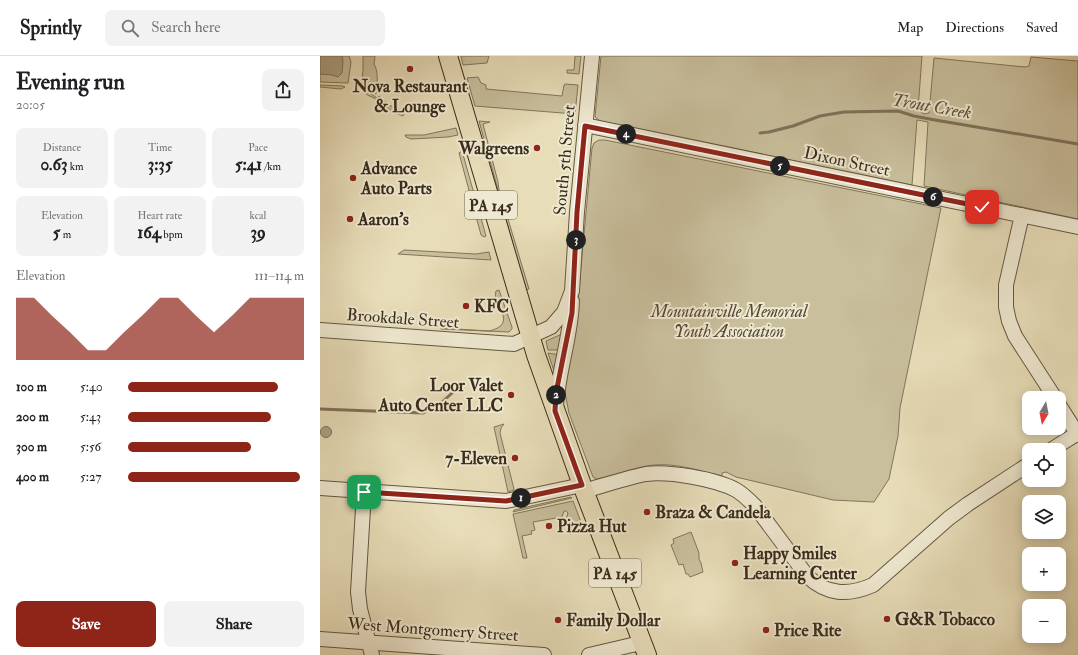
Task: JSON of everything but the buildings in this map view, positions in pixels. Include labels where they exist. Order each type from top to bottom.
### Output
[{"type":"main road","name":"PA 145","points":[[448,56],[530,336],[583,488],[644,648]]},
{"type":"street","name":"South 5th Street","points":[[555,411],[556,393],[571,319],[577,212],[592,56]]},
{"type":"street","name":"Dixon Street","points":[[585,126],[1078,227]]},
{"type":"street","points":[[1022,215],[1006,285],[1006,306],[1009,321],[1015,336],[1050,391]]},
{"type":"street","name":"South 5th Street","points":[[530,336],[552,327],[564,312],[572,291]]},
{"type":"street","name":"Brookdale Street","points":[[320,330],[514,344],[530,336]]},
{"type":"street","points":[[1063,443],[1078,434],[1066,416]]},
{"type":"street","points":[[320,488],[506,501],[583,488],[646,474],[662,473],[683,475],[725,485],[746,496],[807,576],[824,588],[842,592],[859,591],[873,585],[962,508],[1022,469]]},
{"type":"street","points":[[364,492],[358,592],[360,609],[370,649]]},
{"type":"street","name":"West Montgomery Street","points":[[320,639],[370,649],[544,655]]},
{"type":"street","points":[[589,655],[624,647],[644,648]]},
{"type":"green space","points":[[320,56],[349,56],[351,62],[348,83],[320,82]]},
{"type":"green space","points":[[363,56],[375,56],[374,64],[377,71],[376,94],[361,86]]},
{"type":"green space","points":[[461,56],[489,56],[487,63],[463,65]]},
{"type":"green space","points":[[575,56],[581,56],[579,74],[567,73],[567,70],[574,70]]},
{"type":"green space","points":[[601,56],[922,56],[918,110],[924,114],[929,113],[934,58],[1025,67],[1029,66],[1031,57],[1078,61],[1078,219],[924,186],[928,122],[917,120],[912,185],[600,121],[595,117]]},
{"type":"green space","points":[[478,77],[481,83],[486,85],[486,89],[562,96],[565,84],[578,85],[575,114],[475,106],[467,78]]},
{"type":"green space","points":[[320,85],[345,87],[341,89],[320,87]]},
{"type":"green space","points":[[365,90],[377,98],[379,96],[389,105],[405,111],[403,116],[391,110],[363,91]]},
{"type":"green space","points":[[479,121],[490,122],[483,124],[498,182],[500,197]]},
{"type":"green space","points":[[456,128],[458,135],[448,137],[411,139],[405,135],[424,135]]},
{"type":"green space","name":"Mountainville Memorial Youth Association","points":[[599,140],[941,208],[900,408],[898,436],[889,479],[874,502],[833,500],[736,477],[726,472],[722,473],[722,476],[671,465],[647,466],[597,479],[593,477],[569,413],[564,388],[578,299],[592,148],[594,143]]},
{"type":"green space","points":[[462,151],[486,236],[484,237],[481,235],[459,153]]},
{"type":"green space","points":[[508,211],[515,213],[514,217],[508,219],[529,289],[526,290],[504,213]]},
{"type":"green space","points":[[404,250],[476,254],[489,252],[491,260],[398,254]]},
{"type":"green space","points":[[499,290],[512,327],[509,332],[441,329],[489,331],[498,328],[504,318],[496,296],[496,291]]},
{"type":"green space","points":[[562,334],[560,350],[548,350],[546,341]]},
{"type":"green space","points":[[548,353],[560,355],[555,374]]},
{"type":"green space","points":[[504,424],[500,433],[514,489],[508,492],[494,427]]},
{"type":"green space","points":[[572,498],[513,512],[514,510]]},
{"type":"green space","points":[[573,501],[584,530],[570,534],[566,519],[568,513],[566,511],[564,511],[562,517],[533,522],[535,530],[531,531],[532,534],[522,536],[527,558],[523,558],[513,514]]},
{"type":"green space","points":[[691,532],[699,553],[699,559],[703,572],[690,577],[686,574],[683,564],[679,565],[671,545],[674,543],[673,539]]},
{"type":"shaded area","points":[[320,56],[342,56],[342,73],[338,77],[320,74]]},
{"type":"shaded area","points":[[326,426],[330,428],[332,432],[330,436],[326,438],[322,436],[320,432],[322,428]]},
{"type":"waterway","name":"Trout Creek","points":[[760,133],[793,126],[820,116],[844,112],[898,111],[935,120],[1078,144]]},
{"type":"waterway","name":"Trout Creek","points":[[320,409],[423,413],[440,404],[463,383]]},
{"type":"place","name":"Nova Restaurant & Lounge","points":[[410,69]]},
{"type":"place","name":"Walgreens","points":[[537,148]]},
{"type":"place","name":"Advance Auto Parts","points":[[353,178]]},
{"type":"place","name":"Aaron's","points":[[350,219]]},
{"type":"place","name":"KFC","points":[[466,306]]},
{"type":"place","name":"Loor Valet Auto Center LLC","points":[[511,395]]},
{"type":"place","name":"7-Eleven","points":[[515,458]]},
{"type":"place","name":"Braza & Candela","points":[[647,512]]},
{"type":"place","name":"Pizza Hut","points":[[549,526]]},
{"type":"place","name":"Happy Smiles Learning Center","points":[[735,563]]},
{"type":"place","name":"G&R Tobacco","points":[[887,619]]},
{"type":"place","name":"Family Dollar","points":[[558,620]]},
{"type":"place","name":"Price Rite","points":[[766,630]]},
{"type":"route","points":[[364,492],[506,501],[582,485],[555,411],[556,393],[572,313],[577,212],[585,126],[982,207]]}]
